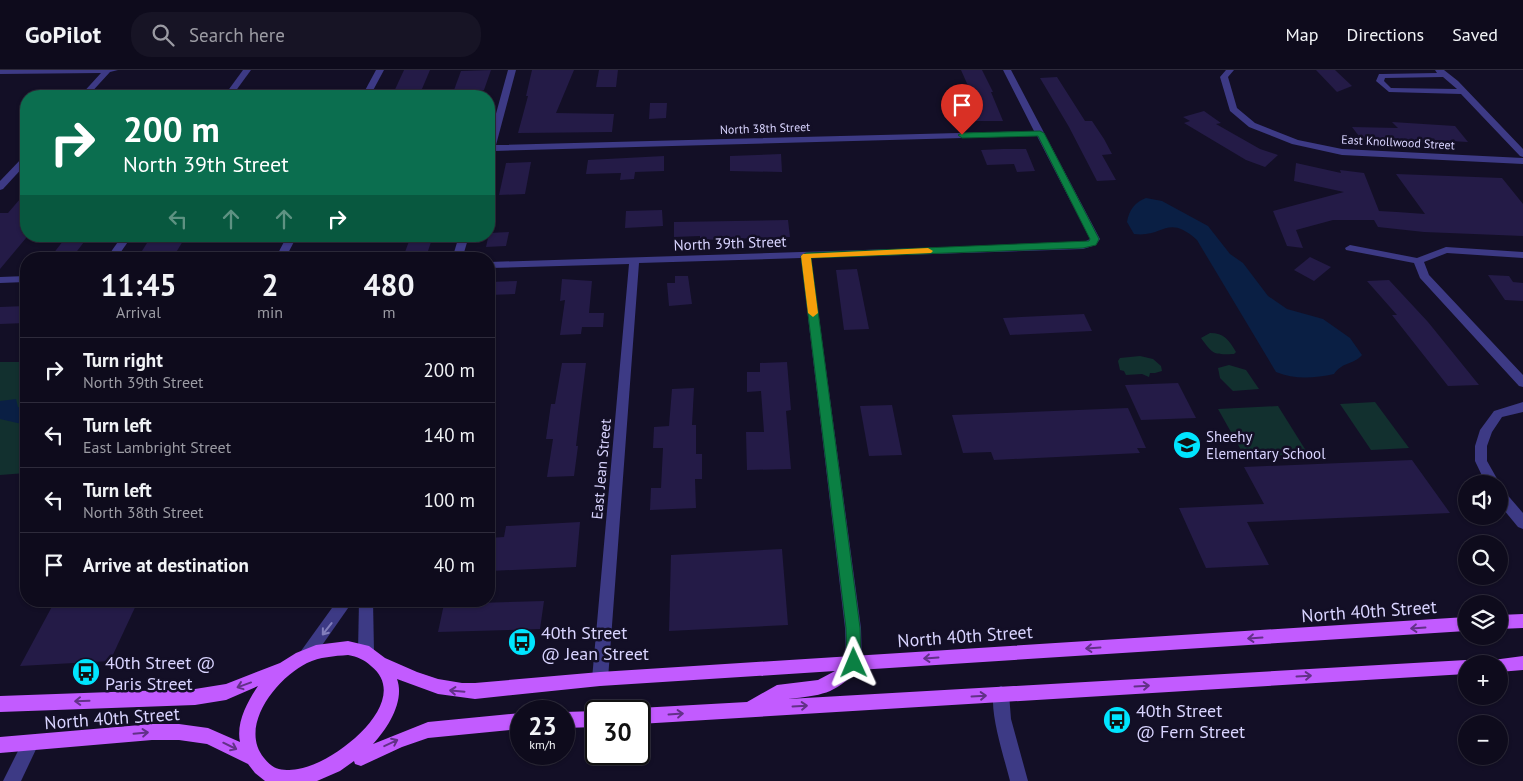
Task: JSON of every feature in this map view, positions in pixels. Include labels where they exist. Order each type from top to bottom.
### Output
[{"type":"main road","points":[[1508,622],[1523,621]]},
{"type":"main road","name":"North 40th Street","points":[[382,664],[434,687],[475,692],[600,680],[1458,625]]},
{"type":"main road","points":[[347,764],[365,749],[379,732],[388,713],[391,694],[389,678],[382,664],[366,652],[348,648],[328,649],[306,656],[289,666],[273,680],[260,696],[250,715],[247,735],[252,757],[267,777],[283,780],[324,778],[347,764],[399,740],[428,730],[510,721]]},
{"type":"main road","points":[[751,709],[777,693],[819,688],[837,680],[854,663]]},
{"type":"main road","points":[[1508,665],[1523,664]]},
{"type":"main road","name":"North 40th Street","points":[[0,704],[195,697],[226,692],[289,666]]},
{"type":"main road","points":[[650,715],[1458,667]]},
{"type":"main road","name":"North 40th Street","points":[[0,745],[31,744],[152,732],[179,732],[208,736],[252,757]]},
{"type":"street","points":[[90,90],[108,70]]},
{"type":"street","points":[[0,72],[114,70]]},
{"type":"street","points":[[232,90],[246,70]]},
{"type":"street","points":[[369,90],[380,70]]},
{"type":"street","points":[[495,133],[512,70]]},
{"type":"street","points":[[1007,70],[1040,133]]},
{"type":"street","name":"East Knollwood Street","points":[[1230,70],[1224,77],[1232,109],[1252,125],[1295,142],[1342,152],[1523,161]]},
{"type":"street","points":[[1464,92],[1389,90],[1380,81],[1382,76],[1442,72],[1464,92],[1523,154]]},
{"type":"street","name":"North 38th Street","points":[[495,151],[1040,133]]},
{"type":"street","name":"North 39th Street","points":[[495,265],[1083,246],[1092,243],[1094,239],[1040,133]]},
{"type":"street","points":[[0,187],[20,165]]},
{"type":"street","points":[[1350,248],[1418,261],[1446,250],[1523,255]]},
{"type":"street","points":[[806,256],[853,628],[854,663]]},
{"type":"street","name":"East Jean Street","points":[[600,680],[634,261]]},
{"type":"street","points":[[1418,261],[1424,276],[1523,383]]},
{"type":"street","points":[[0,280],[20,279]]},
{"type":"street","points":[[1488,475],[1481,461],[1481,446],[1486,430],[1498,414],[1523,406]]},
{"type":"street","points":[[1508,506],[1523,523]]},
{"type":"street","points":[[306,656],[342,607]]},
{"type":"street","points":[[366,607],[366,652]]},
{"type":"street","points":[[1001,694],[1003,719],[1019,781]]},
{"type":"street","points":[[12,781],[31,744]]},
{"type":"green space","points":[[1210,333],[1219,334],[1226,338],[1236,352],[1234,354],[1217,354],[1211,350],[1201,338]]},
{"type":"green space","points":[[1140,356],[1153,359],[1161,366],[1162,371],[1150,373],[1149,377],[1142,374],[1126,375],[1124,371],[1120,370],[1118,361],[1120,358]]},
{"type":"green space","points":[[0,362],[20,362],[20,473],[0,475]]},
{"type":"green space","points":[[1229,365],[1246,370],[1259,389],[1233,391],[1220,378],[1218,368]]},
{"type":"green space","points":[[1375,402],[1409,448],[1371,450],[1340,404]]},
{"type":"green space","points":[[1278,406],[1308,454],[1245,457],[1218,409]]},
{"type":"water","points":[[1146,198],[1162,201],[1208,226],[1230,254],[1243,263],[1268,296],[1287,309],[1323,319],[1350,338],[1362,355],[1340,367],[1334,374],[1305,378],[1283,375],[1276,372],[1197,240],[1187,232],[1172,227],[1152,233],[1134,234],[1127,222],[1128,218],[1136,204]]},
{"type":"water","points":[[16,399],[18,407],[20,407],[20,424],[0,419],[0,401]]},
{"type":"building","points":[[404,70],[430,70],[422,90],[395,90]]},
{"type":"building","points":[[491,70],[484,90],[454,90],[461,71]]},
{"type":"building","points":[[532,70],[574,70],[556,113],[614,114],[612,132],[518,133],[528,96],[526,96]]},
{"type":"building","points":[[599,70],[618,70],[616,87],[596,87]]},
{"type":"building","points":[[961,70],[982,70],[993,92],[991,92],[1003,121],[976,121],[970,106],[977,106]]},
{"type":"building","points":[[1316,70],[1335,70],[1352,86],[1337,92]]},
{"type":"building","points":[[1057,77],[1085,121],[1092,121],[1104,139],[1112,154],[1102,155],[1116,180],[1097,181],[1069,127],[1040,78]]},
{"type":"building","points":[[650,103],[667,103],[666,118],[649,119]]},
{"type":"building","points":[[1204,111],[1221,123],[1216,124],[1260,149],[1278,155],[1265,167],[1246,160],[1184,123],[1190,121],[1183,117]]},
{"type":"building","points":[[1392,122],[1455,126],[1468,142],[1432,140],[1435,144],[1362,140],[1352,127],[1398,128]]},
{"type":"building","points":[[1026,149],[1035,171],[1017,172],[1014,164],[987,165],[981,150]]},
{"type":"building","points":[[781,154],[782,172],[730,171],[730,156]]},
{"type":"building","points":[[664,156],[664,171],[635,172],[634,179],[620,180],[621,173],[586,174],[588,160]]},
{"type":"building","points":[[531,162],[525,194],[499,195],[506,163]]},
{"type":"building","points":[[1296,163],[1341,173],[1340,170],[1364,173],[1379,211],[1425,214],[1396,174],[1502,178],[1523,204],[1523,236],[1424,232],[1378,227],[1374,220],[1333,220],[1296,230],[1303,248],[1287,246],[1273,211],[1344,192],[1294,181]]},
{"type":"building","points":[[20,199],[20,242],[23,242],[0,269],[0,213],[8,213]]},
{"type":"building","points":[[662,210],[663,226],[625,228],[626,211]]},
{"type":"building","points":[[788,220],[790,237],[700,240],[700,236],[674,237],[674,222]]},
{"type":"building","points":[[509,232],[506,246],[486,247],[487,242],[495,242],[495,233]]},
{"type":"building","points":[[62,242],[84,242],[76,252],[54,252]]},
{"type":"building","points":[[182,242],[176,252],[141,252],[147,243]]},
{"type":"building","points":[[409,242],[431,242],[428,251],[405,252]]},
{"type":"building","points":[[1310,257],[1331,267],[1314,281],[1294,270]]},
{"type":"building","points":[[857,269],[869,329],[844,330],[836,270]]},
{"type":"building","points":[[1488,275],[1509,276],[1513,282],[1523,283],[1523,301],[1505,300]]},
{"type":"building","points":[[675,276],[688,276],[692,304],[669,306],[667,283],[675,283]]},
{"type":"building","points":[[562,279],[592,281],[589,313],[604,313],[603,327],[582,327],[581,334],[560,335],[565,300],[560,301]]},
{"type":"building","points":[[1389,280],[1428,322],[1479,385],[1448,386],[1392,315],[1397,315],[1367,281]]},
{"type":"building","points":[[517,281],[515,294],[495,295],[495,282]]},
{"type":"building","points":[[20,306],[20,323],[0,324],[0,307]]},
{"type":"building","points":[[1084,314],[1092,331],[1010,335],[1003,318]]},
{"type":"building","points":[[787,362],[791,410],[786,411],[791,469],[747,470],[746,432],[764,432],[761,391],[747,392],[747,372],[760,372],[760,363]]},
{"type":"building","points":[[562,363],[586,363],[576,446],[578,446],[574,476],[547,477],[553,439],[546,439],[551,404],[555,404]]},
{"type":"building","points":[[1178,383],[1196,418],[1141,420],[1125,385]]},
{"type":"building","points":[[694,388],[692,425],[696,425],[696,454],[702,454],[702,479],[695,479],[696,508],[650,510],[651,488],[661,488],[663,448],[653,448],[654,427],[669,426],[672,389]]},
{"type":"building","points":[[892,405],[902,455],[869,456],[860,406]]},
{"type":"building","points":[[1128,408],[1146,448],[1137,448],[1140,453],[994,460],[991,452],[963,453],[952,415]]},
{"type":"building","points":[[1412,460],[1450,513],[1247,522],[1269,565],[1206,568],[1179,508],[1264,504],[1244,467]]},
{"type":"building","points":[[580,522],[576,567],[495,571],[495,538],[504,537],[506,526]]},
{"type":"building","points":[[782,549],[788,625],[669,631],[671,555]]},
{"type":"building","points":[[544,601],[540,629],[438,632],[443,607],[495,607],[495,602]]},
{"type":"building","points":[[52,607],[135,607],[110,661],[20,666]]},
{"type":"slow traffic","points":[[813,313],[806,256],[928,251]]},
{"type":"place","name":"Sheehy Elementary School","points":[[1187,445]]},
{"type":"place","name":"40th Street @ Jean Street","points":[[522,642]]},
{"type":"place","name":"40th Street @ Paris Street","points":[[86,672]]},
{"type":"place","name":"40th Street @ Fern Street","points":[[1117,720]]},
{"type":"route","points":[[854,663],[853,628],[806,256],[1083,246],[1092,243],[1094,239],[1040,133],[962,135]]}]
